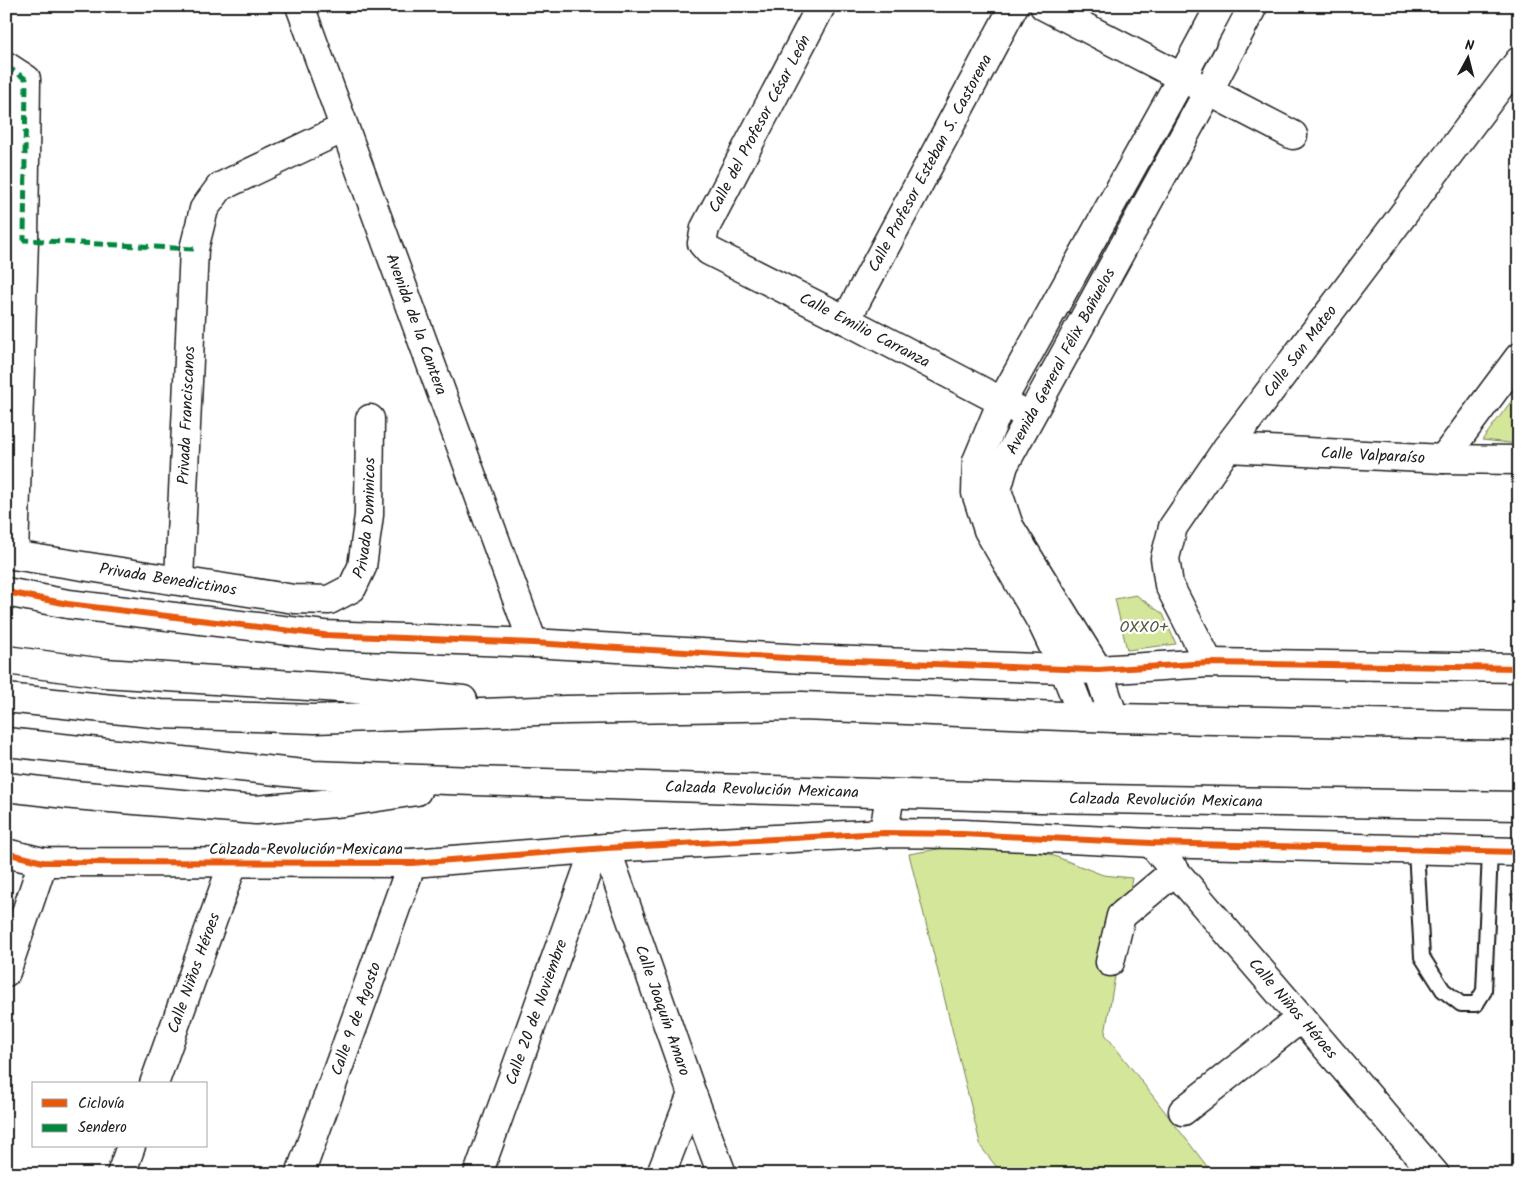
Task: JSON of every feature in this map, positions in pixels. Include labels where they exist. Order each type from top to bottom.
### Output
[{"type":"street","name":"Avenida de la Cantera","points":[[300,6],[533,643]]},
{"type":"street","name":"Calle del Profesor César León","points":[[702,243],[705,228],[821,6]]},
{"type":"street","name":"Calle Profesor Esteban S. Castorena","points":[[846,320],[1014,6]]},
{"type":"street","points":[[1044,6],[1292,135]]},
{"type":"street","name":"Avenida General Félix Bañuelos","points":[[1114,718],[1098,670],[987,491],[977,461],[1002,401],[1220,6]]},
{"type":"street","name":"Avenida General Félix Bañuelos","points":[[1083,717],[1042,623],[988,530],[987,491],[1004,465],[1253,6]]},
{"type":"street","name":"Calle San Mateo","points":[[1209,663],[1169,585],[1165,558],[1173,527],[1227,448],[1519,61]]},
{"type":"street","points":[[6,66],[26,79],[24,240],[10,554]]},
{"type":"street","name":"Privada Franciscanos","points":[[179,580],[194,249],[204,209],[220,187],[344,128]]},
{"type":"street","name":"Calle Emilio Carranza","points":[[702,243],[709,251],[846,320],[1030,417]]},
{"type":"street","points":[[1443,459],[1519,357]]},
{"type":"street","name":"Privada Dominicos","points":[[329,600],[352,588],[362,567],[369,515],[370,419]]},
{"type":"street","name":"Calle Valparaíso","points":[[1227,448],[1443,459],[1519,460]]},
{"type":"street","name":"Privada Benedictinos","points":[[10,554],[294,599],[329,600]]},
{"type":"street","points":[[6,592],[68,604],[324,635],[533,643],[804,659],[1064,670],[1098,670],[1209,663],[1519,668]]},
{"type":"street","points":[[6,660],[104,673],[356,689],[566,710]]},
{"type":"street","points":[[6,698],[162,714],[315,719],[566,710],[802,706],[1114,718],[1519,726]]},
{"type":"street","name":"Calzada Revolución Mexicana","points":[[6,742],[313,775],[890,794],[1519,806]]},
{"type":"street","points":[[6,787],[74,795],[256,810],[345,802],[474,781]]},
{"type":"street","points":[[884,833],[890,794]]},
{"type":"street","name":"Calzada Revolución Mexicana","points":[[6,853],[43,862],[412,863],[601,848],[884,833],[963,834],[1151,843],[1519,852]]},
{"type":"street","name":"Calle Niños Héroes","points":[[1151,843],[1435,1174]]},
{"type":"street","name":"Calle Joaquín Amaro","points":[[601,848],[722,1174]]},
{"type":"street","name":"Calle 20 de Noviembre","points":[[478,1174],[601,848]]},
{"type":"street","points":[[6,972],[43,862]]},
{"type":"street","name":"Calle Niños Héroes","points":[[155,1082],[233,863]]},
{"type":"street","name":"Calle 9 de Agosto","points":[[300,1174],[412,863]]},
{"type":"street","points":[[1110,962],[1121,916],[1175,871]]},
{"type":"street","points":[[1183,1111],[1301,1018]]},
{"type":"street","points":[[661,1174],[692,1094]]},
{"type":"street","points":[[121,1174],[130,1148]]},
{"type":"lane","points":[[1416,850],[1422,957],[1443,990],[1461,1004],[1476,1004],[1484,991],[1490,852]]},
{"type":"green space","points":[[1519,391],[1519,444],[1482,440]]},
{"type":"green space","name":"OXXO+","points":[[1136,595],[1163,614],[1176,644],[1127,650],[1115,599]]},
{"type":"green space","points":[[955,846],[995,847],[1049,854],[1103,875],[1132,878],[1105,1034],[1213,1174],[1002,1174],[981,1147],[909,854]]},
{"type":"building","points":[[1510,894],[1519,894],[1519,908]]},
{"type":"marked path","points":[[6,66],[26,79],[24,240],[194,249]]},
{"type":"cycle path","points":[[6,592],[68,604],[324,635],[533,643],[804,659],[1098,670],[1209,663],[1519,668]]},
{"type":"cycle path","points":[[6,853],[43,862],[412,863],[606,848],[884,833],[963,834],[1151,843],[1519,852]]}]
